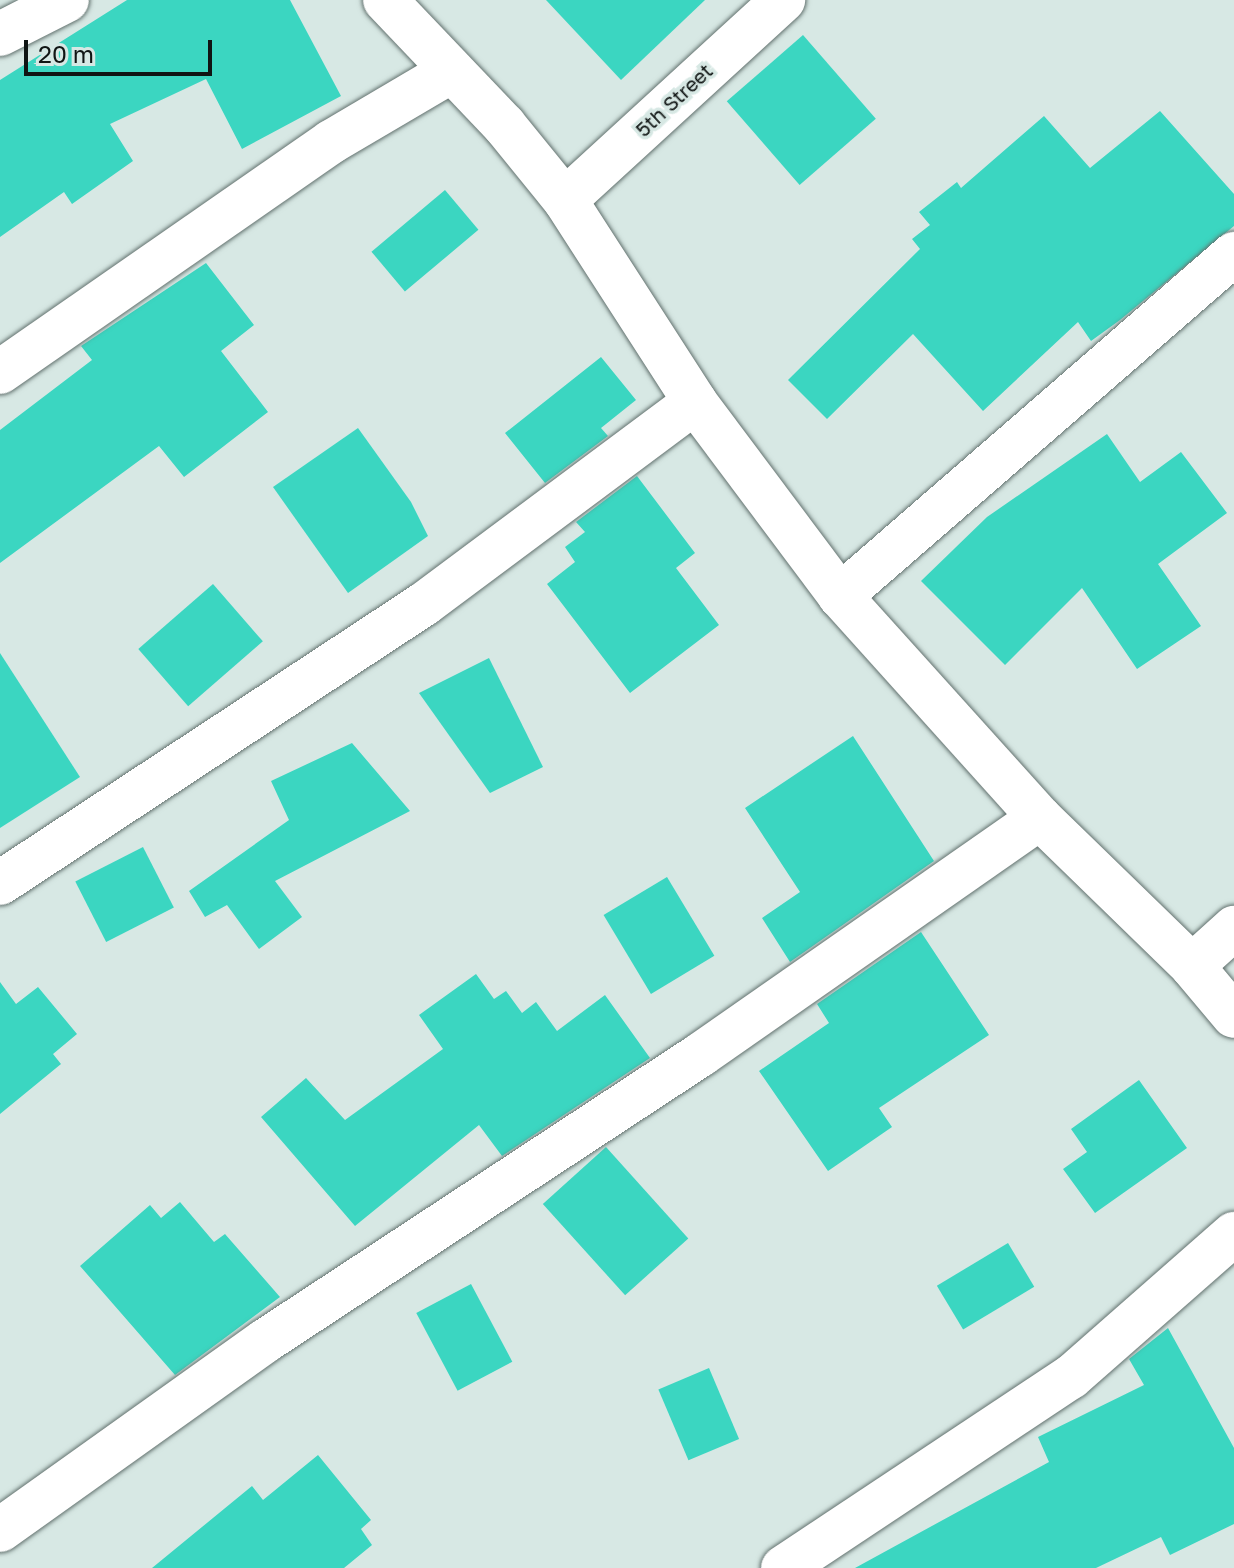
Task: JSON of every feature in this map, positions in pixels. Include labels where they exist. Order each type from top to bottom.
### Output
[{"type":"street","points":[[0,34],[67,0]]},
{"type":"street","points":[[385,0],[450,72],[504,125],[565,200],[695,402],[840,596],[1040,818],[1192,966],[1234,1016]]},
{"type":"street","name":"5th Street","points":[[565,200],[783,0]]},
{"type":"street","points":[[0,372],[331,142],[450,72]]},
{"type":"street","points":[[840,596],[1234,254]]},
{"type":"street","points":[[0,883],[424,604],[695,402]]},
{"type":"street","points":[[0,1530],[265,1341],[700,1055],[1040,818]]},
{"type":"street","points":[[1192,966],[1234,928]]},
{"type":"street","points":[[783,1568],[1071,1377],[1234,1234]]},
{"type":"building","points":[[127,0],[290,0],[341,96],[242,149],[206,79],[110,124],[133,161],[72,204],[64,192],[0,237],[0,80]]},
{"type":"building","points":[[546,0],[705,0],[621,80]]},
{"type":"building","points":[[803,35],[876,119],[800,185],[727,101]]},
{"type":"building","points":[[1160,111],[1234,194],[1234,226],[1091,341],[1078,322],[983,411],[913,334],[827,419],[788,380],[920,249],[912,239],[930,225],[919,212],[957,182],[961,188],[1044,116],[1090,168]]},
{"type":"building","points":[[445,190],[478,230],[405,292],[371,252]]},
{"type":"building","points":[[206,263],[254,325],[221,351],[268,412],[184,477],[159,446],[0,563],[0,430],[92,360],[81,346]]},
{"type":"building","points":[[601,357],[636,400],[601,428],[608,436],[545,483],[505,433]]},
{"type":"building","points":[[358,428],[411,502],[428,536],[348,593],[273,487]]},
{"type":"building","points":[[1107,434],[1140,482],[1181,452],[1227,513],[1158,564],[1201,626],[1137,669],[1082,588],[1005,665],[921,581],[987,517]]},
{"type":"building","points":[[637,476],[695,553],[676,568],[719,625],[630,693],[547,584],[575,562],[565,547],[585,532],[576,522]]},
{"type":"building","points":[[213,584],[263,641],[188,706],[138,649]]},
{"type":"building","points":[[0,653],[80,777],[0,828]]},
{"type":"building","points":[[489,658],[543,767],[490,793],[419,693]]},
{"type":"building","points":[[853,736],[934,861],[790,962],[762,918],[800,892],[745,808]]},
{"type":"building","points":[[352,743],[410,811],[275,881],[302,917],[259,949],[227,905],[205,917],[189,891],[289,820],[271,781]]},
{"type":"building","points":[[143,847],[174,908],[106,942],[75,882]]},
{"type":"building","points":[[667,877],[714,956],[651,994],[604,915]]},
{"type":"building","points":[[921,932],[989,1035],[879,1108],[892,1127],[828,1171],[759,1071],[829,1023],[817,1004]]},
{"type":"building","points":[[476,974],[494,999],[506,991],[522,1013],[536,1002],[557,1031],[605,995],[650,1058],[502,1156],[479,1125],[355,1226],[261,1117],[306,1078],[345,1120],[443,1049],[419,1015]]},
{"type":"building","points":[[0,982],[16,1004],[38,987],[77,1034],[53,1054],[61,1064],[0,1114]]},
{"type":"building","points":[[1139,1080],[1187,1148],[1095,1213],[1063,1169],[1087,1152],[1071,1129]]},
{"type":"building","points":[[606,1147],[688,1238],[625,1295],[543,1204]]},
{"type":"building","points":[[180,1202],[214,1242],[225,1234],[280,1297],[175,1375],[80,1266],[150,1205],[161,1218]]},
{"type":"building","points":[[1008,1243],[1034,1287],[963,1329],[937,1286]]},
{"type":"building","points":[[471,1284],[512,1362],[458,1391],[416,1313]]},
{"type":"building","points":[[1168,1328],[1234,1448],[1234,1524],[1170,1555],[1161,1537],[1096,1568],[855,1568],[1049,1462],[1038,1437],[1144,1385],[1129,1359]]},
{"type":"building","points":[[709,1368],[739,1439],[688,1460],[658,1389]]},
{"type":"building","points":[[318,1455],[371,1520],[361,1529],[372,1545],[344,1568],[152,1568],[252,1486],[263,1500]]}]
